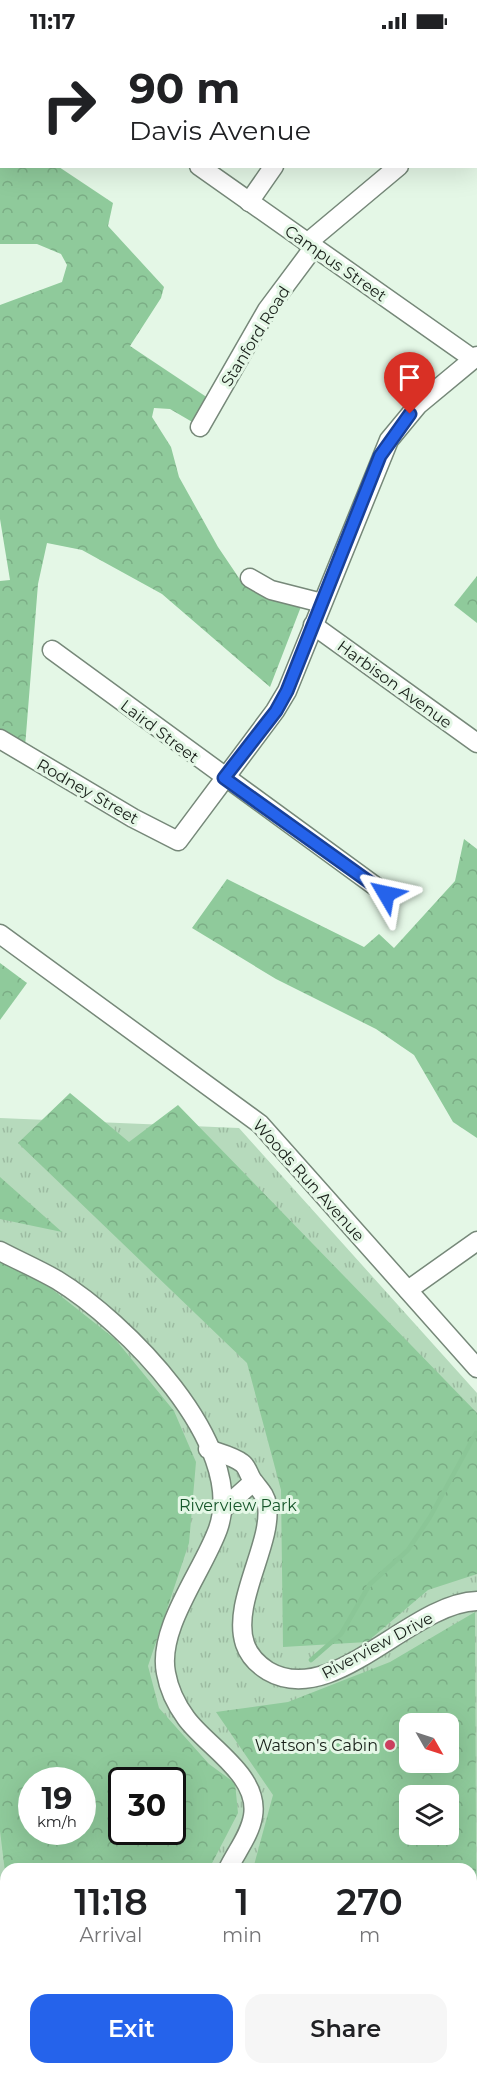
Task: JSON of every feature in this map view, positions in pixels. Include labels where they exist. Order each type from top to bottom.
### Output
[{"type":"street","name":"Campus Street","points":[[202,168],[475,358]]},
{"type":"street","points":[[249,202],[273,168]]},
{"type":"street","name":"Stanford Road","points":[[200,427],[267,310],[310,245],[397,168]]},
{"type":"street","points":[[224,778],[283,698],[389,440],[418,405],[475,358]]},
{"type":"street","points":[[250,578],[271,590],[322,603]]},
{"type":"street","name":"Harbison Avenue","points":[[313,625],[477,743]]},
{"type":"street","name":"Laird Street","points":[[52,650],[224,778],[386,894]]},
{"type":"street","name":"Rodney Street","points":[[0,739],[133,818],[178,841],[224,778]]},
{"type":"street","name":"Woods Run Avenue","points":[[0,934],[260,1124],[477,1368]]},
{"type":"street","points":[[408,1290],[477,1241]]},
{"type":"street","points":[[0,1251],[58,1281],[135,1341],[194,1414],[208,1449],[222,1488],[224,1508],[210,1548],[172,1625],[164,1662],[169,1692],[186,1718],[234,1769],[251,1796],[254,1807],[251,1825],[231,1863]]},
{"type":"street","name":"Riverview Drive","points":[[208,1449],[243,1463],[265,1498],[267,1520],[247,1596],[243,1633],[250,1655],[271,1672],[297,1679],[322,1676],[341,1668],[419,1621],[455,1605],[477,1601]]},
{"type":"street","points":[[224,1508],[253,1482]]},
{"type":"green space","points":[[0,168],[60,168],[113,203],[108,226],[164,287],[161,298],[130,346],[208,398],[194,423],[170,409],[154,408],[152,417],[171,447],[179,477],[218,547],[241,581],[276,598],[302,604],[270,687],[162,594],[82,550],[47,543],[38,584],[25,747],[0,729],[0,581],[10,580],[0,519],[0,305],[62,282],[67,265],[61,254],[37,244],[0,244]]},
{"type":"green space","points":[[477,576],[477,623],[454,605]]},
{"type":"green space","points":[[464,839],[477,849],[477,1138],[453,1122],[414,1055],[376,1029],[276,979],[192,928],[227,879],[364,947],[379,934],[394,948],[455,881]]},
{"type":"green space","points":[[0,963],[27,983],[0,1020]]},
{"type":"green space","points":[[70,1093],[129,1142],[178,1105],[477,1413],[477,1574],[428,1590],[367,1642],[283,1647],[281,1490],[247,1363],[18,1143]]},
{"type":"green space","name":"Riverview Park","points":[[0,1118],[239,1128],[477,1393],[477,1863],[0,1863]]},
{"type":"green space","points":[[0,1177],[62,1232],[0,1219]]},
{"type":"green space","points":[[0,1259],[38,1278],[115,1339],[174,1411],[196,1462],[189,1543],[148,1666],[159,1708],[209,1764],[235,1783],[238,1813],[212,1863],[4,1863],[0,1831]]},
{"type":"green space","points":[[475,1612],[476,1863],[255,1863],[273,1795],[216,1712],[288,1702],[390,1662]]},
{"type":"waterway","points":[[311,1660],[341,1634],[370,1584],[408,1550],[430,1517],[476,1433]]},
{"type":"place","name":"Watson's Cabin","points":[[390,1745]]},
{"type":"route","points":[[386,894],[224,778],[276,711],[287,691],[380,456],[389,440],[410,414]]}]
